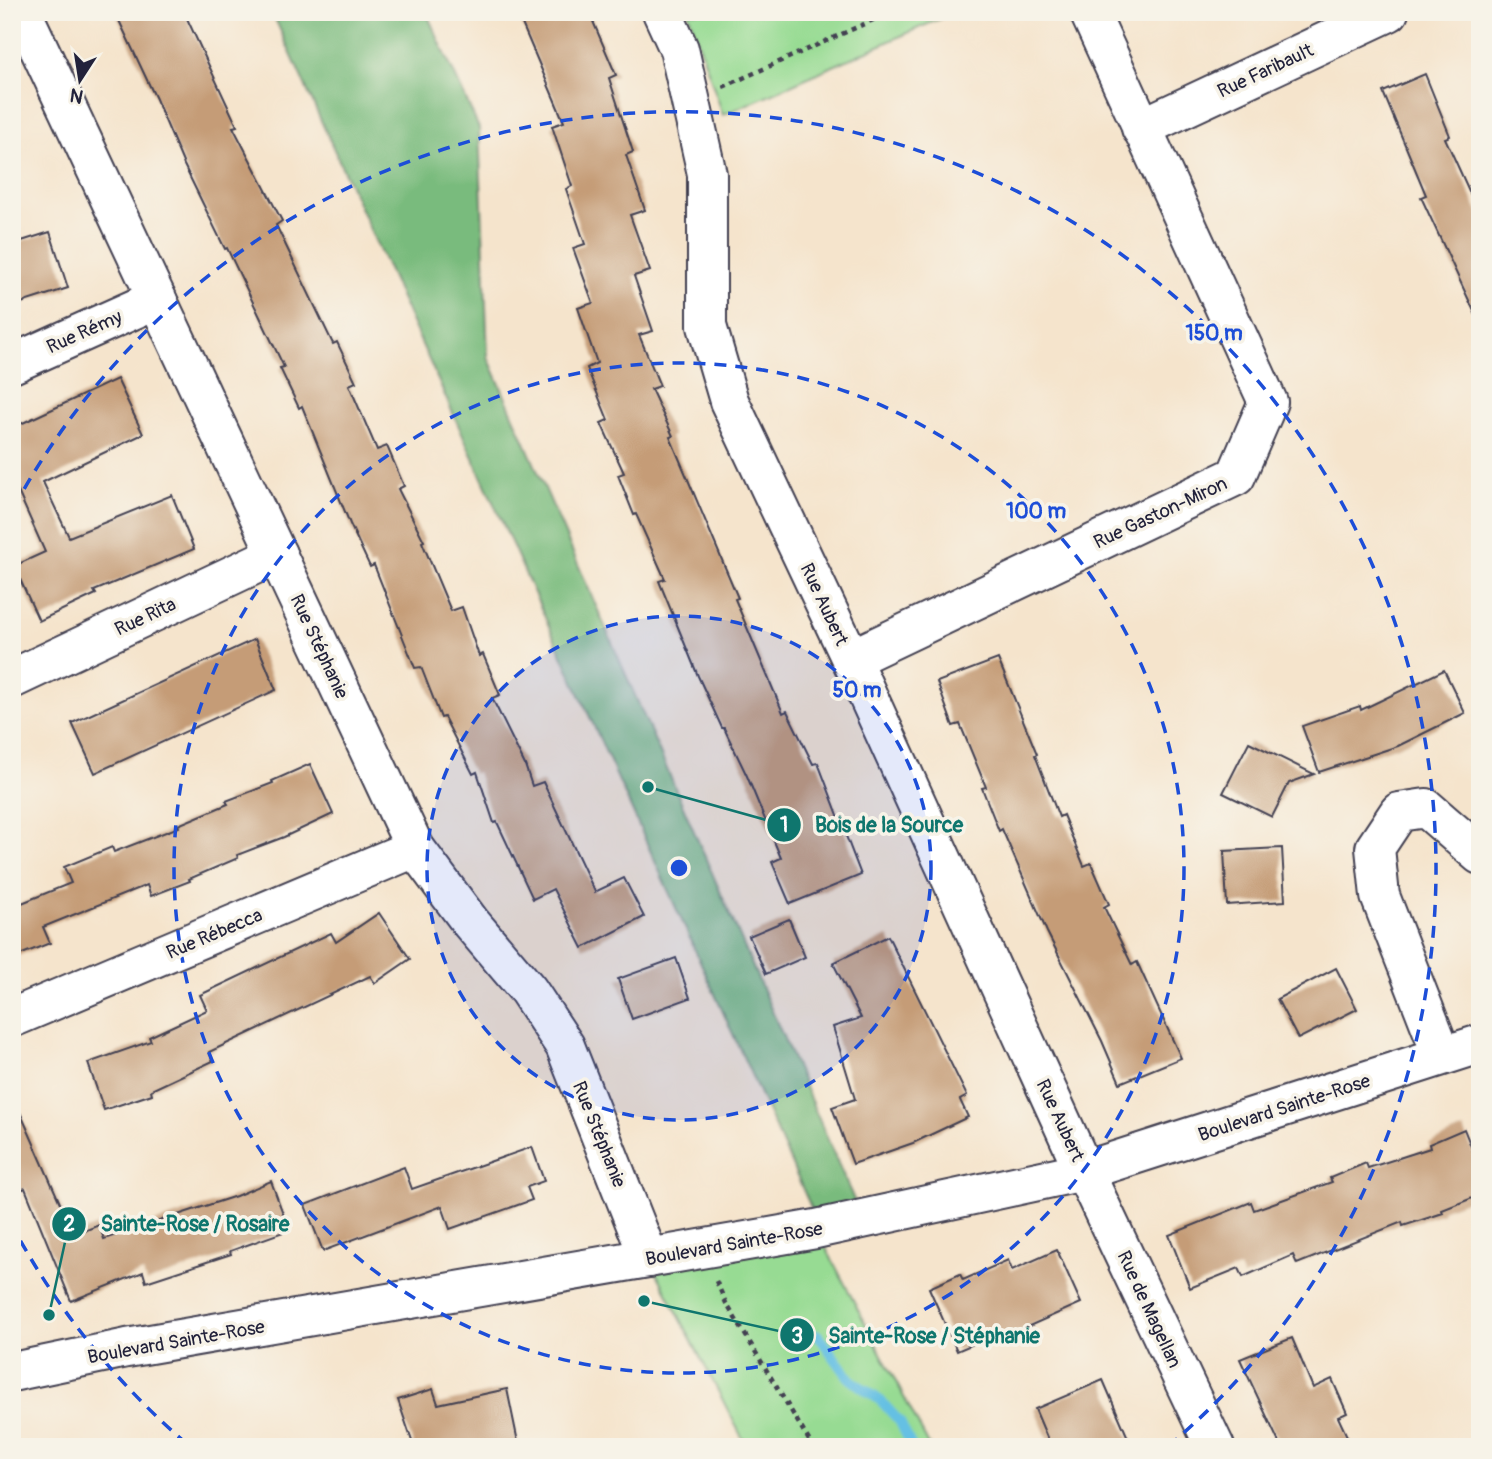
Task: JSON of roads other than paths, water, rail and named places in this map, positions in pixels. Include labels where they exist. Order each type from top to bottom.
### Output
[{"type":"street","name":"Rue Stéphanie","points":[[22,12],[415,848],[471,923],[528,990],[565,1045],[649,1258]]},
{"type":"street","name":"Rue Aubert","points":[[662,12],[679,49],[706,174],[707,326],[729,401],[851,659],[1084,1171]]},
{"type":"street","name":"Rue Gaston-Miron","points":[[851,659],[1236,476],[1268,402],[1089,12]]},
{"type":"street","name":"Rue Faribault","points":[[1141,128],[1389,12]]},
{"type":"street","name":"Rue Rémy","points":[[12,364],[157,299]]},
{"type":"street","name":"Rue Rita","points":[[12,679],[277,554]]},
{"type":"street","points":[[1442,1055],[1380,896],[1375,848],[1399,812],[1426,808],[1480,855]]},
{"type":"street","name":"Rue Rébecca","points":[[12,1018],[415,848]]},
{"type":"street","name":"Boulevard Sainte-Rose","points":[[13,1372],[127,1348],[816,1229],[1084,1171],[1480,1044]]},
{"type":"street","name":"Rue de Magellan","points":[[1084,1171],[1214,1447]]},
{"type":"waterway","points":[[818,1335],[850,1379],[881,1401],[900,1422],[912,1447]]},
{"type":"place","name":"Bois de la Source","points":[[648,787]]},
{"type":"place","name":"Sainte-Rose / Stéphanie","points":[[644,1301]]},
{"type":"place","name":"Sainte-Rose / Rosaire","points":[[49,1315]]}]
